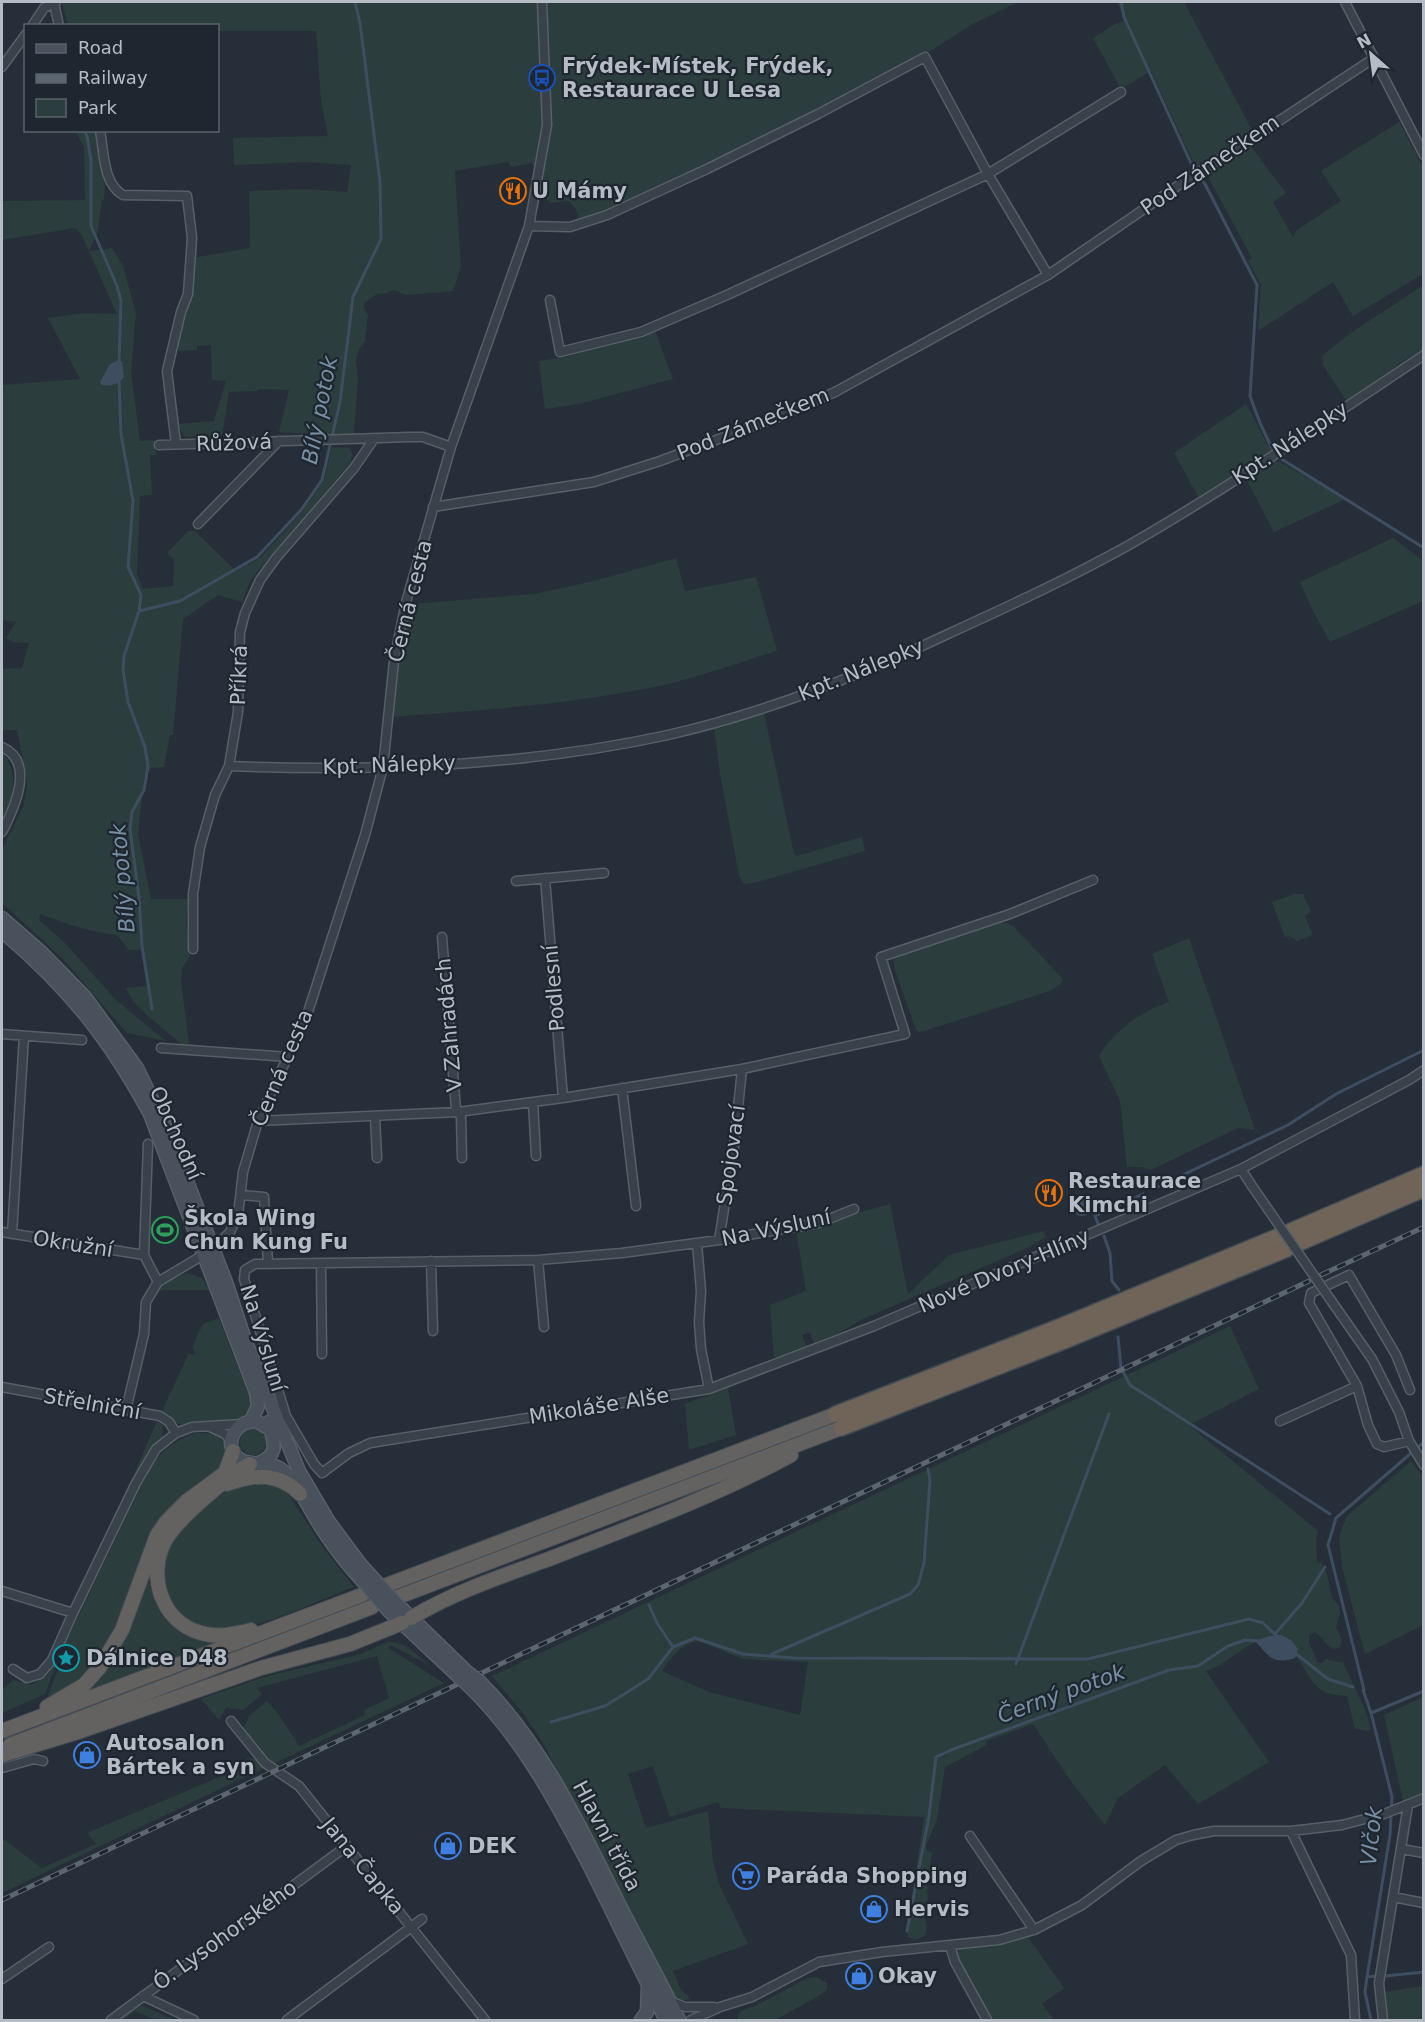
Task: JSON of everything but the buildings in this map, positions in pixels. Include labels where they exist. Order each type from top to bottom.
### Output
[{"type":"highway","points":[[387,1585],[627,1495],[1064,1341],[1289,1240],[1424,1174]]},
{"type":"highway","points":[[1289,1240],[1424,1190]]},
{"type":"highway","points":[[396,1605],[838,1421]]},
{"type":"highway","points":[[2,1755],[81,1731],[261,1668],[350,1644],[406,1620],[448,1597],[712,1494],[778,1462],[838,1421]]},
{"type":"highway","points":[[3,1730],[72,1693],[100,1667],[122,1630],[157,1535],[166,1522],[187,1501],[225,1473],[232,1446]]},
{"type":"highway","points":[[254,1463],[232,1475],[173,1529],[165,1541],[156,1568],[158,1585],[164,1601],[173,1616],[184,1626],[203,1634],[219,1635],[246,1631],[314,1613]]},
{"type":"highway","points":[[213,1493],[228,1484],[248,1477],[261,1476],[280,1479],[300,1494]]},
{"type":"highway","points":[[3,1730],[362,1595]]},
{"type":"highway","points":[[2,1748],[372,1607]]},
{"type":"main road","name":"Obchodní","points":[[2,918],[42,952],[85,997],[137,1068],[168,1132],[257,1396],[257,1410],[247,1422]]},
{"type":"main road","name":"Obchodní","points":[[2,931],[34,958],[78,1003],[127,1072],[154,1123],[261,1380]]},
{"type":"main road","points":[[254,1463],[269,1457],[274,1447],[261,1380]]},
{"type":"main road","points":[[261,1380],[299,1471],[356,1566]]},
{"type":"main road","points":[[270,1429],[261,1423],[247,1422],[233,1434],[232,1446],[240,1459],[273,1465],[282,1470],[321,1528],[396,1605],[406,1620],[475,1685]]},
{"type":"main road","points":[[274,1447],[299,1471]]},
{"type":"main road","name":"Hlavní třída","points":[[475,1685],[532,1761],[579,1845],[666,2020]]},
{"type":"main road","name":"Hlavní třída","points":[[475,1685],[513,1718],[541,1756],[583,1832],[678,2020]]},
{"type":"main road","points":[[641,2020],[647,2012],[648,1985]]},
{"type":"street","points":[[33,24],[44,8],[55,2],[59,24]]},
{"type":"street","name":"Černá cesta","points":[[158,1282],[209,1251],[230,1232],[238,1215],[243,1172],[258,1121],[310,1004],[365,835],[382,767],[394,661],[406,602],[451,447],[529,226],[548,125],[542,2]]},
{"type":"street","points":[[1345,2],[1424,155]]},
{"type":"street","points":[[2,67],[24,37]]},
{"type":"street","points":[[529,226],[570,227],[607,214],[707,169],[818,114],[925,57],[988,174],[1048,275]]},
{"type":"street","name":"Pod Zámečkem","points":[[433,507],[558,490],[594,482],[660,461],[769,420],[856,381],[1048,275],[1196,173],[1235,150],[1374,58]]},
{"type":"street","points":[[550,300],[560,352],[641,332],[727,295],[988,174],[1121,92]]},
{"type":"street","points":[[100,132],[109,182],[116,191],[123,195],[187,196],[192,238],[188,294],[181,312],[167,371],[176,444]]},
{"type":"street","name":"Kpt. Nálepky","points":[[229,766],[382,767],[559,755],[668,735],[727,719],[828,686],[906,654],[1043,590],[1129,544],[1276,453],[1424,355]]},
{"type":"street","name":"Růžová","points":[[159,445],[423,438],[451,447]]},
{"type":"street","name":"Příkrá","points":[[193,949],[193,894],[200,848],[215,795],[229,766],[238,712],[240,632],[245,613],[260,580],[276,558],[354,468],[374,439]]},
{"type":"street","points":[[198,524],[279,441]]},
{"type":"street","points":[[2,747],[9,750],[15,760],[20,790],[2,832]]},
{"type":"street","points":[[516,881],[604,873]]},
{"type":"street","name":"Podlesní","points":[[545,878],[563,1098]]},
{"type":"street","points":[[258,1121],[458,1112],[563,1098],[742,1069],[905,1034],[881,957],[1010,914],[1093,880]]},
{"type":"street","name":"V Zahradách","points":[[442,937],[456,1109],[461,1117],[462,1158]]},
{"type":"street","points":[[2,1035],[82,1040]]},
{"type":"street","points":[[12,1234],[24,1036]]},
{"type":"street","points":[[161,1048],[288,1057]]},
{"type":"street","name":"Spojovací","points":[[719,1240],[734,1147],[742,1069]]},
{"type":"street","name":"Nové Dvory-Hlíny","points":[[874,1326],[1241,1169],[1424,1070]]},
{"type":"street","points":[[622,1088],[636,1206]]},
{"type":"street","points":[[533,1102],[536,1156]]},
{"type":"street","points":[[375,1117],[377,1158]]},
{"type":"street","points":[[126,1410],[144,1334],[146,1302],[158,1282],[144,1256],[148,1144]]},
{"type":"street","points":[[1241,1169],[1372,1359],[1399,1412],[1410,1443],[1424,1465]]},
{"type":"street","points":[[242,1194],[264,1197],[268,1263]]},
{"type":"street","name":"Na Výsluní","points":[[322,1473],[314,1464],[286,1416],[244,1279],[245,1270],[248,1267],[268,1263],[538,1260],[622,1253],[819,1223],[854,1209]]},
{"type":"street","name":"Okružní","points":[[2,1232],[144,1256]]},
{"type":"street","name":"Na Výsluní","points":[[697,1243],[702,1292],[699,1322],[701,1349],[709,1389]]},
{"type":"street","points":[[538,1260],[544,1327]]},
{"type":"street","points":[[430,1262],[433,1331]]},
{"type":"street","points":[[321,1263],[322,1354]]},
{"type":"street","points":[[1410,1390],[1396,1355],[1349,1275],[1311,1293],[1309,1303],[1357,1386],[1368,1425],[1377,1444],[1384,1448],[1410,1443]]},
{"type":"street","name":"Mikoláše Alše","points":[[322,1473],[355,1449],[370,1443],[709,1389],[874,1326]]},
{"type":"street","points":[[1280,1421],[1357,1386]]},
{"type":"street","name":"Střelniční","points":[[2,1388],[160,1416],[169,1422],[176,1433]]},
{"type":"street","points":[[13,1669],[27,1678],[40,1674],[56,1654],[73,1613],[150,1456],[160,1445],[176,1433],[192,1427],[247,1422]]},
{"type":"street","points":[[207,1425],[224,1432],[232,1446]]},
{"type":"street","points":[[2,1591],[73,1613]]},
{"type":"street","name":"Jana Čapka","points":[[231,1721],[265,1763],[299,1786],[485,2020]]},
{"type":"street","points":[[2,1768],[34,1759],[43,1761]]},
{"type":"street","points":[[691,2020],[720,2007],[752,1997],[819,1962],[882,1952],[999,1940],[1034,1930],[1082,1905],[1141,1861],[1176,1840],[1214,1831],[1291,1831],[1342,1825],[1384,1814],[1424,1798]]},
{"type":"street","points":[[1383,2020],[1379,1983],[1406,1805]]},
{"type":"street","points":[[1291,1831],[1351,1955],[1355,2020]]},
{"type":"street","points":[[970,1836],[1034,1930]]},
{"type":"street","points":[[1401,1849],[1424,1853]]},
{"type":"street","name":"Ó. Lysohorského","points":[[111,2020],[340,1851]]},
{"type":"street","points":[[1393,1897],[1424,1903]]},
{"type":"street","points":[[286,2020],[422,1919]]},
{"type":"street","points":[[950,1946],[955,1962],[987,2020]]},
{"type":"street","points":[[2,1979],[49,1947]]},
{"type":"street","points":[[143,1996],[194,2020]]},
{"type":"street","points":[[670,2001],[685,2007],[720,2007]]},
{"type":"street","points":[[705,2020],[720,2007]]},
{"type":"green space","points":[[1018,2],[971,25],[926,54],[693,171],[579,221],[577,211],[569,201],[550,203],[545,196],[545,185],[532,163],[512,167],[508,162],[455,171],[461,267],[453,291],[406,295],[394,290],[377,294],[364,303],[368,315],[365,341],[359,349],[356,360],[358,378],[354,435],[279,432],[289,390],[258,389],[257,391],[229,392],[222,436],[185,437],[177,424],[214,421],[226,381],[212,380],[211,345],[197,346],[197,350],[174,351],[192,258],[250,248],[249,191],[306,189],[347,192],[351,165],[305,162],[234,165],[233,138],[328,136],[321,101],[316,31],[219,31],[219,24],[68,24],[62,3]]},
{"type":"green space","points":[[1117,2],[1184,2],[1252,130],[1196,168],[1151,71],[1121,89],[1093,38],[1126,20]]},
{"type":"green space","points":[[1399,122],[1423,167],[1423,274],[1353,316],[1333,282],[1258,331],[1261,285],[1248,261],[1252,258],[1206,173],[1249,144],[1286,193],[1273,202],[1293,237],[1297,230],[1341,201],[1321,171]]},
{"type":"green space","points":[[76,132],[96,132],[105,190],[98,231],[89,251],[112,248],[123,266],[136,313],[131,372],[140,441],[155,440],[156,455],[150,455],[152,495],[140,496],[137,574],[143,589],[173,586],[174,560],[167,553],[188,531],[195,531],[236,571],[260,558],[302,512],[324,480],[332,447],[349,448],[352,454],[351,462],[250,581],[242,602],[218,595],[183,619],[173,735],[170,735],[164,767],[151,768],[144,779],[138,834],[151,899],[188,899],[186,922],[190,956],[182,968],[181,981],[189,1044],[181,1044],[142,1011],[126,988],[147,986],[142,950],[129,950],[117,935],[87,930],[40,914],[39,920],[65,943],[116,1000],[166,1041],[127,1033],[63,959],[2,903],[2,850],[23,807],[27,780],[17,730],[2,730],[2,669],[22,668],[29,643],[13,642],[6,638],[16,622],[2,620],[2,385],[80,379],[48,318],[85,313],[117,314],[82,236],[75,228],[2,240],[2,201],[85,200],[84,147]]},
{"type":"green space","points":[[1423,285],[1423,350],[1404,360],[1349,401],[1346,400],[1323,365],[1322,356]]},
{"type":"green space","points":[[655,331],[673,379],[579,404],[545,409],[539,361],[565,357]]},
{"type":"green space","points":[[1246,404],[1272,453],[1199,498],[1174,453]]},
{"type":"green space","points":[[1274,459],[1346,499],[1274,532],[1245,477]]},
{"type":"green space","points":[[1393,538],[1423,561],[1423,601],[1330,642],[1300,582]]},
{"type":"green space","points":[[676,558],[685,591],[756,577],[777,651],[668,684],[599,697],[391,717],[397,664],[410,604],[534,594],[594,581]]},
{"type":"green space","points":[[764,713],[794,854],[797,856],[862,837],[865,851],[744,884],[739,876],[714,729],[734,719]]},
{"type":"green space","points":[[2,753],[11,768],[13,785],[10,802],[2,818]]},
{"type":"green space","points":[[1294,894],[1303,894],[1311,911],[1305,916],[1313,935],[1297,941],[1290,936],[1285,937],[1272,902]]},
{"type":"green space","points":[[998,923],[1013,926],[1063,979],[1060,985],[1050,991],[924,1031],[916,1030],[893,959]]},
{"type":"green space","points":[[1189,938],[1255,1130],[1238,1128],[1151,1170],[1127,1167],[1120,1101],[1099,1056],[1120,1030],[1129,1023],[1149,1010],[1169,1002],[1152,954]]},
{"type":"green space","points":[[890,1204],[908,1294],[949,1255],[1044,1231],[1046,1237],[1027,1248],[863,1319],[839,1333],[814,1343],[810,1332],[802,1335],[806,1346],[782,1357],[774,1357],[770,1305],[806,1291],[796,1230]]},
{"type":"green space","points":[[187,1273],[202,1278],[210,1290],[158,1290],[172,1279]]},
{"type":"green space","points":[[219,1318],[241,1375],[254,1396],[253,1410],[247,1416],[230,1422],[175,1423],[162,1414],[164,1407],[189,1353],[193,1355],[196,1353],[192,1347],[203,1324]]},
{"type":"green space","points":[[1230,1326],[1259,1389],[1189,1425],[1318,1531],[1317,1562],[1321,1563],[1326,1571],[1332,1598],[1339,1606],[1340,1613],[1336,1627],[1342,1640],[1340,1647],[1334,1649],[1315,1632],[1309,1635],[1309,1643],[1318,1663],[1326,1659],[1343,1663],[1365,1709],[1371,1729],[1368,1731],[1355,1729],[1347,1696],[1335,1695],[1319,1688],[1293,1653],[1270,1636],[1206,1671],[1269,1762],[1198,1804],[1165,1765],[1118,1798],[1105,1825],[1070,1780],[1033,1724],[986,1741],[987,1745],[945,1767],[937,1820],[926,1846],[927,1850],[932,1853],[927,1885],[928,1899],[924,1915],[927,1927],[925,1935],[917,1940],[908,1937],[907,1932],[924,1817],[721,1808],[718,1802],[670,1817],[653,1766],[628,1774],[646,1828],[708,1811],[713,1861],[719,1884],[748,1944],[673,1971],[681,1990],[691,1999],[680,2001],[672,1997],[542,1741],[522,1712],[492,1676]],"holes":[[[698,1641],[743,1659],[808,1662],[800,1715],[709,1692],[662,1671],[681,1648]]]},
{"type":"green space","points":[[728,1388],[736,1435],[689,1450],[685,1404]]},
{"type":"green space","points":[[157,1421],[163,1426],[162,1437],[147,1453],[130,1483]]},
{"type":"green space","points":[[253,1429],[262,1433],[266,1442],[262,1451],[253,1455],[244,1451],[240,1442],[244,1433]]},
{"type":"green space","points":[[197,1433],[218,1435],[221,1438],[224,1442],[226,1463],[144,1551],[112,1635],[88,1670],[69,1687],[49,1699],[48,1695],[62,1660],[63,1655],[60,1654],[148,1472],[157,1458],[168,1448],[181,1439]]},
{"type":"green space","points":[[1411,1461],[1423,1477],[1423,1625],[1365,1654],[1342,1567],[1339,1536],[1347,1516]]},
{"type":"green space","points":[[267,1482],[280,1487],[288,1494],[322,1546],[354,1587],[285,1615],[247,1627],[216,1631],[196,1625],[180,1613],[169,1597],[163,1569],[167,1551],[178,1533],[204,1505],[215,1497],[236,1488]]},
{"type":"green space","points":[[148,1574],[155,1601],[167,1621],[187,1636],[213,1644],[83,1693],[107,1669],[116,1654],[131,1623]]},
{"type":"green space","points":[[387,1642],[399,1643],[410,1649],[429,1665],[391,1645],[388,1648],[444,1683],[273,1764],[266,1761],[242,1732],[249,1716],[267,1701],[299,1746],[365,1715],[364,1710],[389,1698],[377,1656],[257,1688],[262,1694],[244,1710],[226,1708],[219,1720],[201,1699],[264,1677],[361,1654]]},
{"type":"green space","points":[[58,1659],[45,1694],[2,1713],[2,1690],[13,1680],[32,1685],[47,1675]]},
{"type":"green space","points":[[1423,1697],[1423,1793],[1403,1801],[1384,1715]]},
{"type":"green space","points":[[249,1758],[256,1759],[264,1768],[2,1893],[2,1838],[42,1868],[96,1844],[87,1833],[236,1770],[236,1765]]},
{"type":"green space","points":[[1028,1937],[1064,1988],[1042,2004],[1054,2020],[990,2020],[957,1958],[959,1949],[1000,1944]]},
{"type":"green space","points":[[816,1977],[827,1983],[827,1989],[775,2020],[738,2020],[741,2011],[808,1978]]},
{"type":"green space","points":[[1423,1986],[1423,2020],[1387,2020],[1383,2000],[1385,1992]]},
{"type":"green space","points":[[141,2005],[172,2020],[156,2020],[135,2011],[124,2020],[118,2020]]},
{"type":"water","points":[[119,360],[122,362],[124,377],[114,384],[102,385],[100,382],[110,364]]},
{"type":"water","points":[[1082,1198],[1088,1201],[1091,1207],[1088,1213],[1082,1216],[1076,1213],[1073,1207],[1076,1201]]},
{"type":"water","points":[[1281,1635],[1291,1640],[1298,1649],[1295,1658],[1276,1660],[1255,1641]]},
{"type":"waterway","name":"Bílý potok","points":[[152,1009],[142,946],[139,898],[130,829],[132,812],[144,790],[148,766],[145,747],[128,702],[123,670],[124,656],[139,611],[180,601],[257,557],[301,510],[322,480],[340,402],[353,297],[381,239],[380,182],[360,23],[355,2]]},
{"type":"waterway","points":[[1121,2],[1124,17],[1195,172],[1205,184],[1257,285],[1250,396],[1275,455],[1424,548]]},
{"type":"waterway","points":[[85,132],[91,160],[91,226],[117,286],[121,301],[119,362]]},
{"type":"waterway","points":[[119,381],[121,434],[133,501],[128,567],[141,595],[139,611]]},
{"type":"waterway","points":[[1424,946],[1424,958]]},
{"type":"waterway","points":[[1155,1188],[1288,1125],[1336,1094],[1424,1050]]},
{"type":"waterway","points":[[1099,1226],[1095,1216],[1143,1194]]},
{"type":"waterway","points":[[1104,1236],[1110,1253],[1112,1281],[1119,1290]]},
{"type":"waterway","points":[[1118,1337],[1121,1368],[1130,1385],[1330,1514]]},
{"type":"waterway","points":[[1016,1664],[1109,1414]]},
{"type":"waterway","points":[[1364,1690],[1328,1545],[1336,1518],[1424,1442]]},
{"type":"waterway","points":[[772,1654],[910,1594],[918,1585],[924,1563],[930,1480],[928,1469]]},
{"type":"waterway","name":"Vlčok","points":[[1275,1634],[1302,1603],[1325,1567]]},
{"type":"waterway","points":[[649,1605],[657,1623],[673,1647]]},
{"type":"waterway","points":[[551,1722],[605,1706],[648,1679],[673,1647],[695,1638],[743,1654],[794,1658],[1088,1659],[1249,1619],[1263,1623],[1279,1638]]},
{"type":"waterway","name":"Černý potok","points":[[907,1931],[929,1816],[936,1757],[1169,1670],[1198,1666],[1228,1646],[1245,1640],[1259,1641]]},
{"type":"waterway","name":"Černý potok","points":[[1295,1653],[1328,1679],[1353,1687]]},
{"type":"waterway","name":"Vlčok","points":[[1363,1690],[1392,1797],[1390,1835],[1365,1992],[1371,2020]]},
{"type":"waterway","name":"Vlčok","points":[[1371,1713],[1424,1691]]},
{"type":"waterway","points":[[1385,1976],[1424,1972]]},
{"type":"waterway","points":[[1367,1977],[1378,1976]]},
{"type":"railway","points":[[1321,1275],[1424,1227]]},
{"type":"railway","points":[[2,1900],[1309,1281]]},
{"type":"place","name":"Frýdek-Místek, Frýdek, Restaurace U Lesa","points":[[542,78]]},
{"type":"place","name":"U Mámy","points":[[513,191]]},
{"type":"place","name":"Restaurace Kimchi","points":[[1049,1193]]},
{"type":"place","name":"Škola Wing Chun Kung Fu","points":[[165,1230]]},
{"type":"place","name":"Dálnice D48","points":[[66,1658]]},
{"type":"place","name":"Autosalon Bártek a syn","points":[[87,1755]]},
{"type":"place","name":"DEK","points":[[448,1846]]},
{"type":"place","name":"Paráda Shopping","points":[[746,1876]]},
{"type":"place","name":"Hervis","points":[[874,1909]]},
{"type":"place","name":"Okay","points":[[859,1976]]}]
